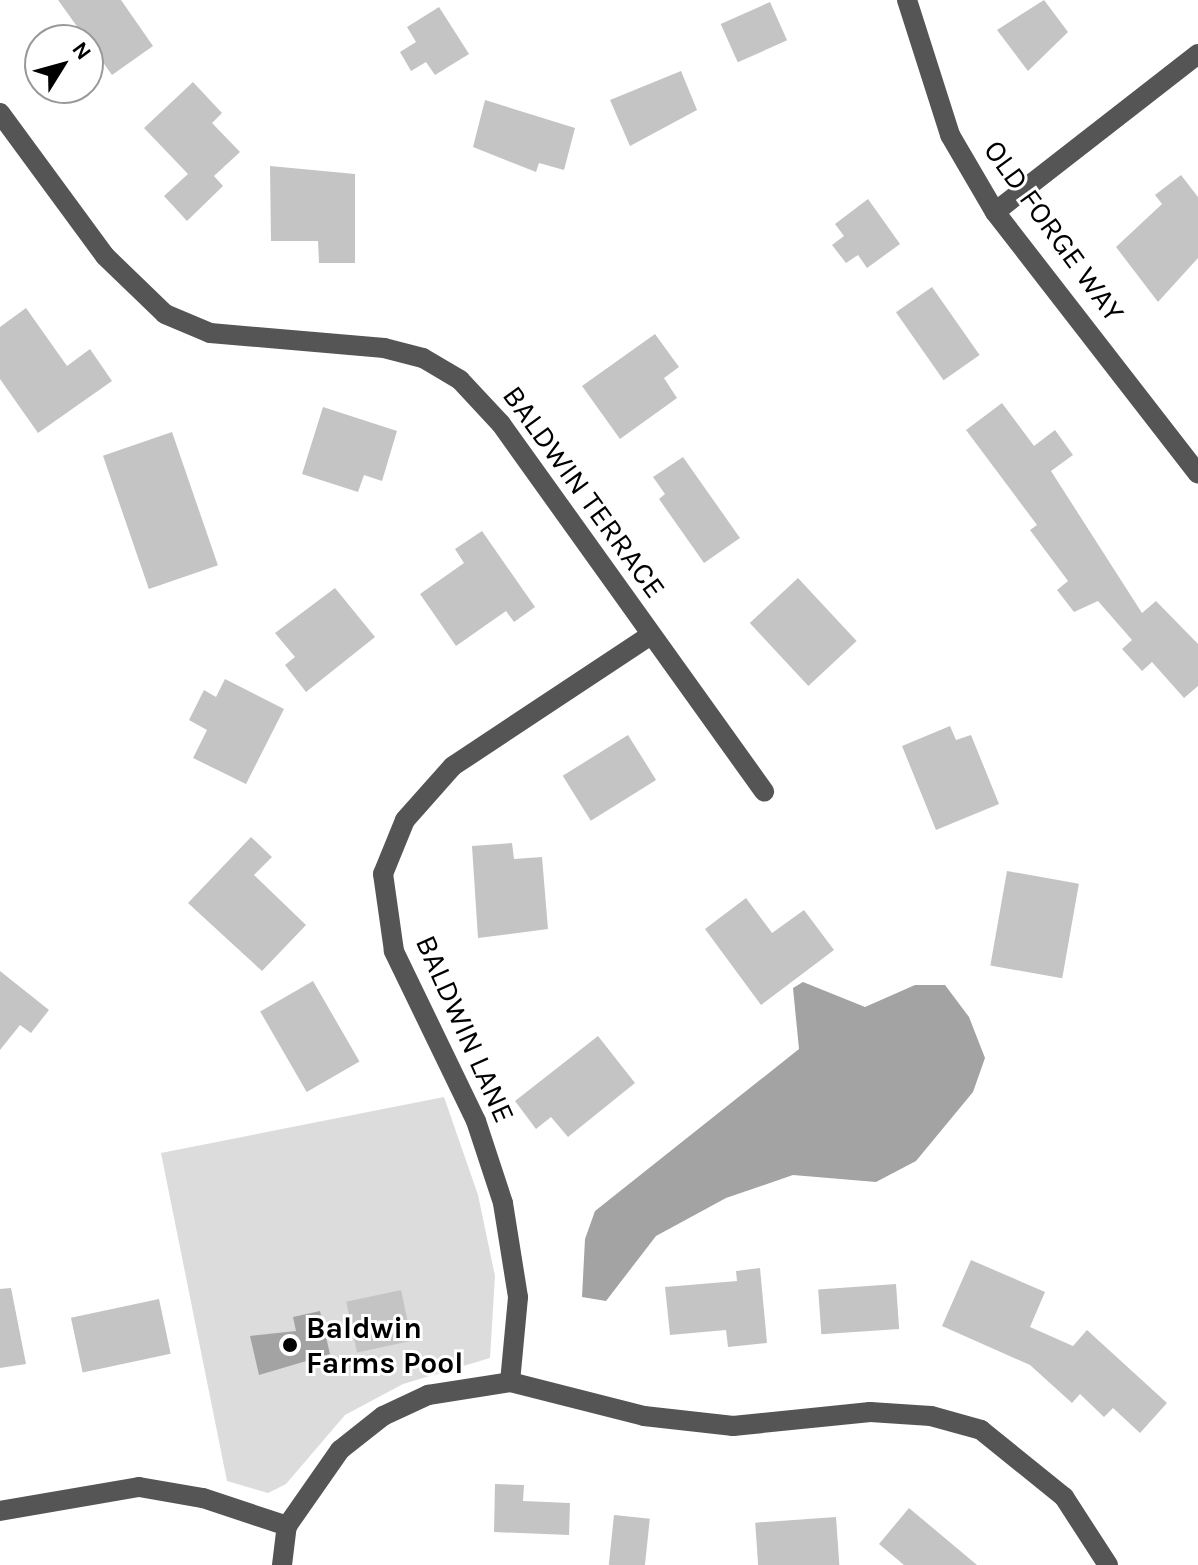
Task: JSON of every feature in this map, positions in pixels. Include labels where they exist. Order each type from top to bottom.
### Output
[{"type":"street","name":"OLD FORGE WAY","points":[[907,0],[950,135],[995,212],[1198,474]]},
{"type":"street","points":[[995,212],[1198,54]]},
{"type":"street","name":"BALDWIN TERRACE","points":[[0,113],[105,256],[165,314],[210,333],[384,348],[423,358],[460,380],[501,424],[764,791]]},
{"type":"street","name":"BALDWIN LANE","points":[[510,1382],[518,1297],[503,1203],[476,1121],[394,951],[383,874],[405,820],[453,766],[651,635]]},
{"type":"street","points":[[282,1565],[287,1526],[340,1450],[383,1416],[428,1395],[510,1382],[644,1416],[733,1426],[870,1412],[931,1416],[981,1430],[1064,1497],[1108,1565]]},
{"type":"street","points":[[0,1511],[139,1487],[203,1498],[287,1526]]},
{"type":"shaded area","points":[[803,982],[865,1007],[915,985],[945,985],[969,1017],[985,1058],[973,1092],[916,1161],[876,1182],[793,1175],[726,1198],[656,1236],[606,1301],[582,1297],[585,1239],[595,1211],[799,1049],[793,988]]},
{"type":"shaded area","points":[[444,1097],[478,1195],[495,1276],[490,1358],[403,1384],[345,1415],[286,1484],[268,1493],[227,1481],[161,1153]]},
{"type":"shaded area","name":"Baldwin Farms Pool","points":[[320,1311],[330,1354],[259,1375],[250,1336],[296,1331],[293,1317]]},
{"type":"building","points":[[58,0],[121,0],[153,46],[112,75],[104,64],[104,24],[75,24]]},
{"type":"building","points":[[1044,0],[1068,32],[1028,71],[997,30]]},
{"type":"building","points":[[770,2],[787,40],[738,62],[721,24]]},
{"type":"building","points":[[439,7],[469,54],[435,75],[426,62],[411,71],[400,52],[416,42],[407,27]]},
{"type":"building","points":[[681,71],[697,110],[630,146],[610,100]]},
{"type":"building","points":[[193,82],[222,113],[212,123],[240,152],[214,176],[223,186],[187,221],[164,196],[188,174],[144,128]]},
{"type":"building","points":[[485,100],[575,128],[564,170],[539,163],[536,172],[473,147]]},
{"type":"building","points":[[270,166],[355,174],[355,263],[319,263],[318,241],[271,241]]},
{"type":"building","points":[[1181,175],[1198,197],[1198,258],[1158,302],[1116,247],[1162,204],[1155,195]]},
{"type":"building","points":[[868,199],[900,244],[867,268],[858,255],[846,263],[832,245],[844,236],[835,224]]},
{"type":"building","points":[[932,287],[980,355],[944,380],[896,312]]},
{"type":"building","points":[[26,308],[67,366],[90,349],[112,381],[38,433],[0,379],[0,327]]},
{"type":"building","points":[[655,334],[679,367],[664,378],[677,398],[620,439],[582,386]]},
{"type":"building","points":[[1002,403],[1034,446],[1055,430],[1073,455],[1051,471],[1142,613],[1156,601],[1198,644],[1198,686],[1184,698],[1152,662],[1142,671],[1122,649],[1132,640],[1098,601],[1074,612],[1057,590],[1068,581],[1030,530],[1037,525],[966,430]]},
{"type":"building","points":[[323,407],[397,431],[382,481],[364,475],[358,492],[302,474]]},
{"type":"building","points":[[172,432],[218,565],[149,589],[103,456]]},
{"type":"building","points":[[683,457],[740,538],[704,563],[659,499],[665,494],[653,477]]},
{"type":"building","points":[[482,531],[535,607],[514,622],[506,611],[456,646],[420,594],[464,563],[455,549]]},
{"type":"building","points":[[798,578],[857,641],[808,686],[750,623]]},
{"type":"building","points":[[335,588],[375,637],[306,692],[285,665],[295,657],[275,633]]},
{"type":"building","points":[[225,679],[284,709],[246,784],[193,758],[207,730],[189,720],[204,690],[216,697]]},
{"type":"building","points":[[950,726],[956,740],[971,735],[999,804],[936,830],[902,746]]},
{"type":"building","points":[[628,735],[656,780],[591,821],[563,776]]},
{"type":"building","points":[[251,837],[272,857],[254,875],[306,925],[262,971],[188,903]]},
{"type":"building","points":[[512,843],[514,859],[542,857],[548,929],[478,938],[472,846]]},
{"type":"building","points":[[1007,871],[1079,884],[1062,978],[990,966]]},
{"type":"building","points":[[746,898],[772,933],[804,910],[834,950],[761,1005],[705,929]]},
{"type":"building","points":[[0,971],[49,1010],[31,1033],[20,1025],[0,1050]]},
{"type":"building","points":[[313,981],[360,1062],[307,1092],[260,1012]]},
{"type":"building","points":[[598,1036],[635,1083],[568,1137],[551,1117],[536,1129],[515,1101]]},
{"type":"building","points":[[971,1260],[1045,1292],[1030,1327],[1073,1346],[1087,1330],[1167,1403],[1140,1433],[1113,1408],[1104,1417],[1080,1394],[1072,1403],[1030,1365],[942,1326]]},
{"type":"building","points":[[760,1268],[767,1343],[728,1347],[726,1330],[670,1335],[665,1287],[737,1281],[736,1271]]},
{"type":"building","points":[[896,1284],[899,1329],[821,1334],[818,1289]]},
{"type":"building","points":[[11,1288],[26,1364],[0,1368],[0,1289]]},
{"type":"building","points":[[401,1290],[412,1341],[357,1353],[346,1302]]},
{"type":"building","points":[[159,1299],[171,1354],[83,1372],[71,1318]]},
{"type":"building","points":[[495,1484],[524,1485],[523,1501],[570,1503],[569,1535],[494,1532]]},
{"type":"building","points":[[909,1508],[977,1565],[904,1565],[879,1544]]},
{"type":"building","points":[[614,1515],[650,1519],[645,1565],[609,1565]]},
{"type":"building","points":[[836,1517],[839,1565],[758,1565],[755,1523]]},
{"type":"place","name":"Baldwin Farms Pool","points":[[290,1345]]}]
